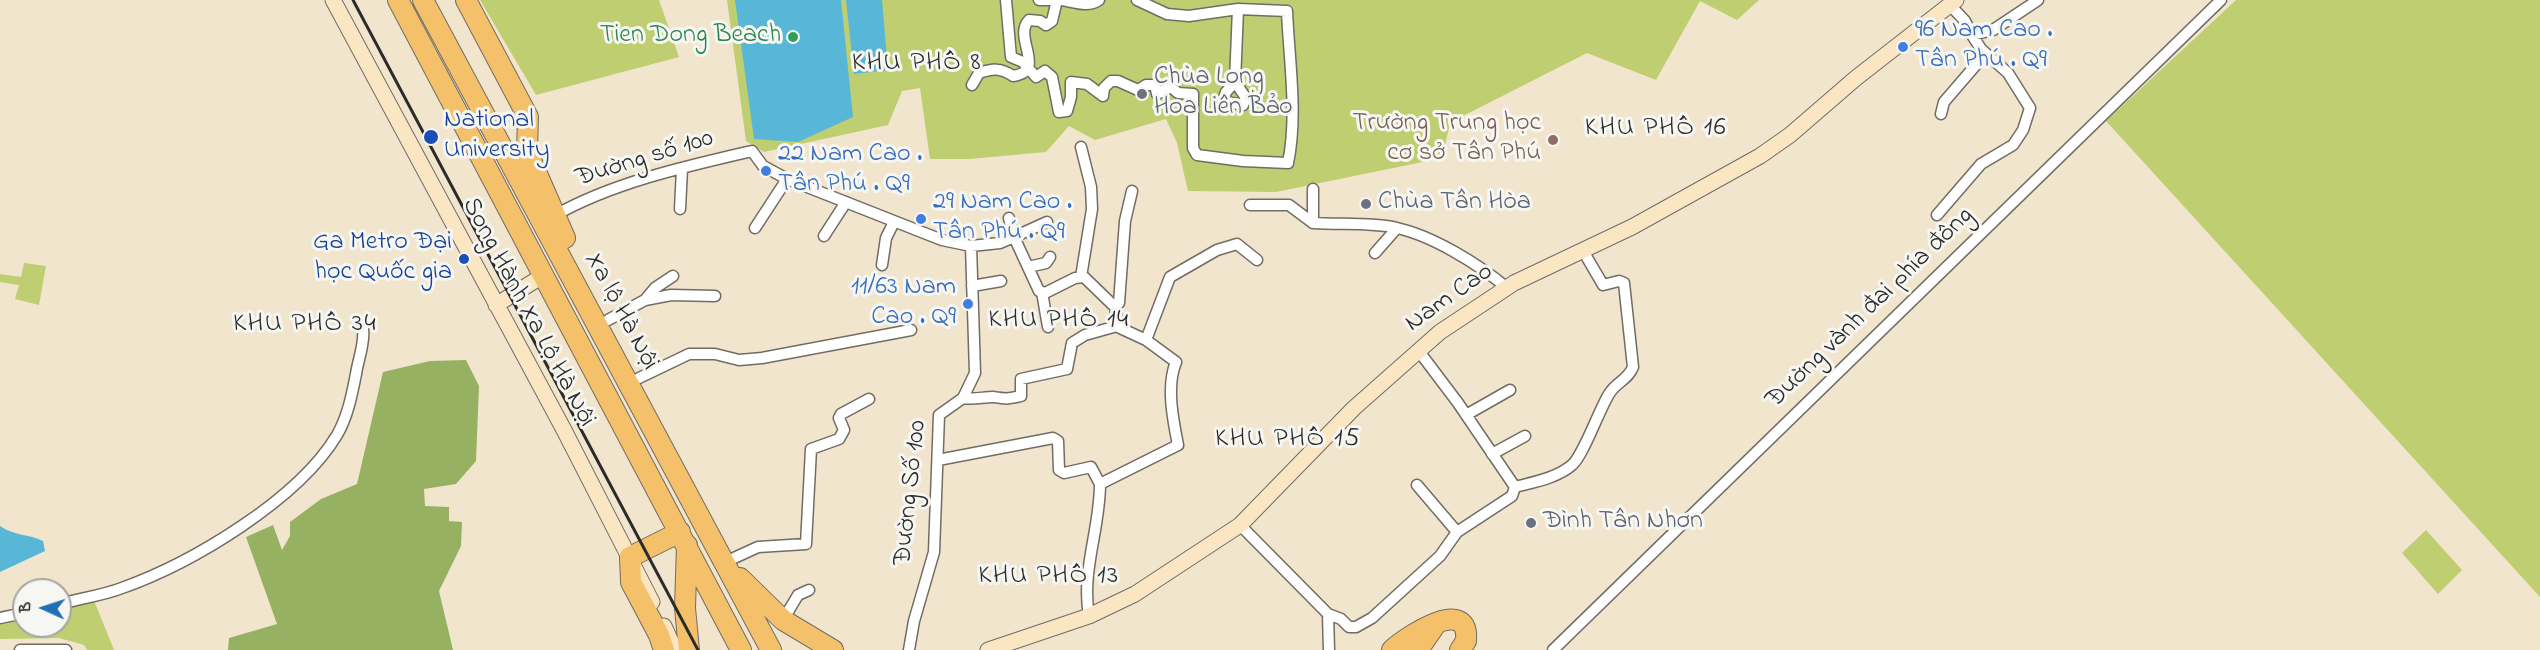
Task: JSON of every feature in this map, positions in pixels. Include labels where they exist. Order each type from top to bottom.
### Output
[{"type":"highway","name":"Xa lộ Hà Nội","points":[[398,0],[741,650]]},
{"type":"highway","name":"Xa lộ Hà Nội","points":[[423,0],[521,182],[548,219],[608,320],[675,445],[771,650]]},
{"type":"highway","name":"Xa lộ Hà Nội","points":[[466,0],[528,117],[527,151],[548,219],[677,472],[730,561]]},
{"type":"highway","points":[[521,182],[515,140],[522,105]]},
{"type":"highway","points":[[675,445],[677,472]]},
{"type":"highway","points":[[664,650],[659,635],[631,582],[630,557],[683,538],[689,650]]},
{"type":"highway","points":[[730,561],[749,587],[777,641],[777,650]]},
{"type":"highway","points":[[749,587],[783,620],[833,650]]},
{"type":"highway","points":[[1392,650],[1429,627],[1453,619],[1463,625],[1466,642],[1460,650]]},
{"type":"highway","points":[[1408,650],[1429,627]]},
{"type":"highway","points":[[1418,650],[1429,627]]},
{"type":"street","name":"Song Hành Xa Lộ Hà Nội","points":[[333,0],[630,557],[675,650]]},
{"type":"street","points":[[1006,0],[1011,57],[1023,62],[1035,76],[1045,71],[1052,77],[1059,112],[1067,111],[1071,82],[1088,84],[1103,96],[1104,88],[1111,81],[1118,81],[1138,90],[1146,85],[1155,84],[1157,93],[1171,87],[1178,93],[1193,94],[1193,148],[1197,155],[1243,161],[1288,163],[1291,148],[1291,98],[1287,11],[1238,9],[1189,16],[1167,14],[1137,0]]},
{"type":"street","points":[[1039,0],[1052,0]]},
{"type":"street","points":[[972,85],[979,73],[993,68],[1005,70],[1013,76],[1022,74],[1028,69],[1030,57],[1024,34],[1025,24],[1029,20],[1040,21],[1046,25],[1052,21],[1057,0]]},
{"type":"street","points":[[1062,0],[1081,4],[1094,3],[1099,0]]},
{"type":"street","points":[[1972,35],[1993,30],[2038,0]]},
{"type":"street","name":"Đường vành đai phía đông","points":[[1553,650],[2221,0]]},
{"type":"street","points":[[1937,215],[1981,164],[2013,145],[2023,130],[2030,108],[2008,73],[1981,49],[1953,2]]},
{"type":"street","name":"Nam Cao","points":[[988,650],[1089,616],[1135,594],[1240,525],[1354,408],[1440,332],[1506,287],[1632,226],[1760,156],[1790,135],[1856,78],[1953,2]]},
{"type":"street","points":[[1235,82],[1238,9]]},
{"type":"street","points":[[1941,114],[1944,102],[1981,59],[1981,49]]},
{"type":"street","points":[[1081,278],[1092,209],[1091,187],[1082,147]]},
{"type":"street","name":"Đường số 100","points":[[548,219],[582,201],[682,169],[752,151],[763,166],[787,179]]},
{"type":"street","points":[[680,209],[682,169]]},
{"type":"street","points":[[755,228],[787,179],[942,240],[971,246],[1000,243],[1047,222]]},
{"type":"street","points":[[1313,189],[1313,224]]},
{"type":"street","points":[[1117,326],[1124,228],[1132,191]]},
{"type":"street","points":[[825,236],[846,202]]},
{"type":"street","points":[[1250,205],[1289,205],[1313,224],[1397,228],[1442,245],[1489,273],[1506,287]]},
{"type":"street","points":[[1010,218],[1014,237],[1042,292],[1048,327]]},
{"type":"street","points":[[882,265],[886,238],[894,222]]},
{"type":"street","points":[[1375,253],[1397,228]]},
{"type":"street","points":[[1146,340],[1170,277],[1217,250],[1237,244],[1257,260]]},
{"type":"street","name":"Đường Số 100","points":[[909,650],[914,621],[934,552],[939,415],[963,398],[975,373],[971,246]]},
{"type":"street","points":[[1515,487],[1553,476],[1573,465],[1582,452],[1594,421],[1610,391],[1629,377],[1633,367],[1624,283],[1619,281],[1603,285],[1582,249]]},
{"type":"street","points":[[1028,267],[1046,262],[1050,257]]},
{"type":"street","points":[[496,305],[544,275]]},
{"type":"street","points":[[645,300],[655,288],[673,276]]},
{"type":"street","points":[[1042,292],[1081,278],[1096,286],[1117,305]]},
{"type":"street","points":[[972,286],[1001,280]]},
{"type":"street","points":[[608,320],[645,300],[671,295],[715,296]]},
{"type":"street","points":[[963,398],[981,400],[993,397],[1001,401],[1021,396],[1021,379],[1067,369],[1072,343],[1085,335],[1117,326],[1146,340],[1176,362],[1172,371],[1172,397],[1178,445],[1100,484]]},
{"type":"street","points":[[72,602],[93,598],[124,587],[196,553],[281,497],[324,455],[339,433],[349,407],[363,329]]},
{"type":"street","points":[[639,378],[689,354],[706,353],[739,360],[762,358],[911,330]]},
{"type":"street","points":[[1418,350],[1515,487]]},
{"type":"street","points":[[1466,415],[1510,390]]},
{"type":"street","points":[[730,561],[758,547],[802,545],[808,540],[811,449],[839,439],[844,430],[839,418],[841,414],[869,399]]},
{"type":"street","points":[[1492,454],[1525,436]]},
{"type":"street","points":[[938,460],[1053,438],[1058,441],[1059,470],[1064,473],[1091,467],[1100,484],[1087,575],[1086,596],[1089,616]]},
{"type":"street","points":[[1417,485],[1457,532]]},
{"type":"street","points":[[1240,525],[1328,614],[1341,619],[1349,627],[1356,627],[1372,618],[1440,556],[1457,532],[1512,496],[1515,487]]},
{"type":"street","points":[[783,620],[798,595],[809,590]]},
{"type":"street","points":[[1328,614],[1329,650]]},
{"type":"street","points":[[20,650],[61,649]]},
{"type":"green space","points":[[480,0],[659,0],[679,57],[536,95]]},
{"type":"green space","points":[[727,0],[1759,0],[1737,20],[1700,1],[1656,80],[1587,53],[1459,118],[1452,115],[1442,158],[1276,192],[1188,191],[1177,143],[1166,119],[1095,140],[1069,126],[1046,152],[969,159],[930,159],[920,88],[902,91],[888,125],[764,152],[746,141]]},
{"type":"green space","points":[[2236,0],[2540,0],[2540,597],[2106,121]]},
{"type":"green space","points":[[24,263],[46,266],[39,305],[15,299],[19,285],[0,282],[0,274],[21,277]]},
{"type":"green space","points":[[466,360],[479,386],[476,461],[456,484],[424,489],[425,506],[449,507],[449,521],[462,522],[461,546],[439,591],[453,650],[228,650],[229,638],[277,624],[246,537],[273,525],[282,550],[290,536],[290,522],[321,499],[357,484],[383,372],[430,361]]},
{"type":"green space","points":[[2426,530],[2462,570],[2438,594],[2402,553]]},
{"type":"green space","points":[[93,598],[114,650],[87,650],[84,645],[59,638],[72,638],[72,602]]},
{"type":"green space","points":[[12,616],[12,638],[59,638],[0,639],[0,618]]},
{"type":"water","name":"Tien Dong Beach","points":[[735,0],[841,0],[853,117],[798,142],[754,139]]},
{"type":"water","points":[[846,0],[882,0],[888,70],[854,74]]},
{"type":"water","points":[[0,526],[11,532],[43,541],[45,551],[0,572]]},
{"type":"railway","points":[[353,0],[698,650]]},
{"type":"place","name":"Tien Dong Beach","points":[[793,37]]},
{"type":"place","name":"96 Nam Cao . Tân Phú . Q9","points":[[1903,47]]},
{"type":"place","name":"Chùa Long Hoa Liên Bảo","points":[[1142,94]]},
{"type":"place","name":"National University","points":[[431,137]]},
{"type":"place","name":"Trường Trung học cơ sở Tân Phú","points":[[1553,140]]},
{"type":"place","name":"22 Nam Cao . Tân Phú . Q9","points":[[766,171]]},
{"type":"place","name":"Chùa Tân Hòa","points":[[1366,204]]},
{"type":"place","name":"29 Nam Cao . Tân Phú . Q9","points":[[921,219]]},
{"type":"place","name":"Ga Metro Đại học Quốc gia","points":[[464,259]]},
{"type":"place","name":"11/63 Nam Cao . Q9","points":[[968,304]]},
{"type":"place","name":"Đình Tân Nhơn","points":[[1531,523]]},
{"type":"district","name":"KHU PHỐ 8","points":[[917,65]]},
{"type":"district","name":"KHU PHỐ 16","points":[[1656,130]]},
{"type":"district","name":"KHU PHỐ 14","points":[[1059,322]]},
{"type":"district","name":"KHU PHỐ 34","points":[[305,326]]},
{"type":"district","name":"KHU PHỐ 15","points":[[1288,441]]},
{"type":"district","name":"KHU PHỐ 13","points":[[1049,578]]}]
